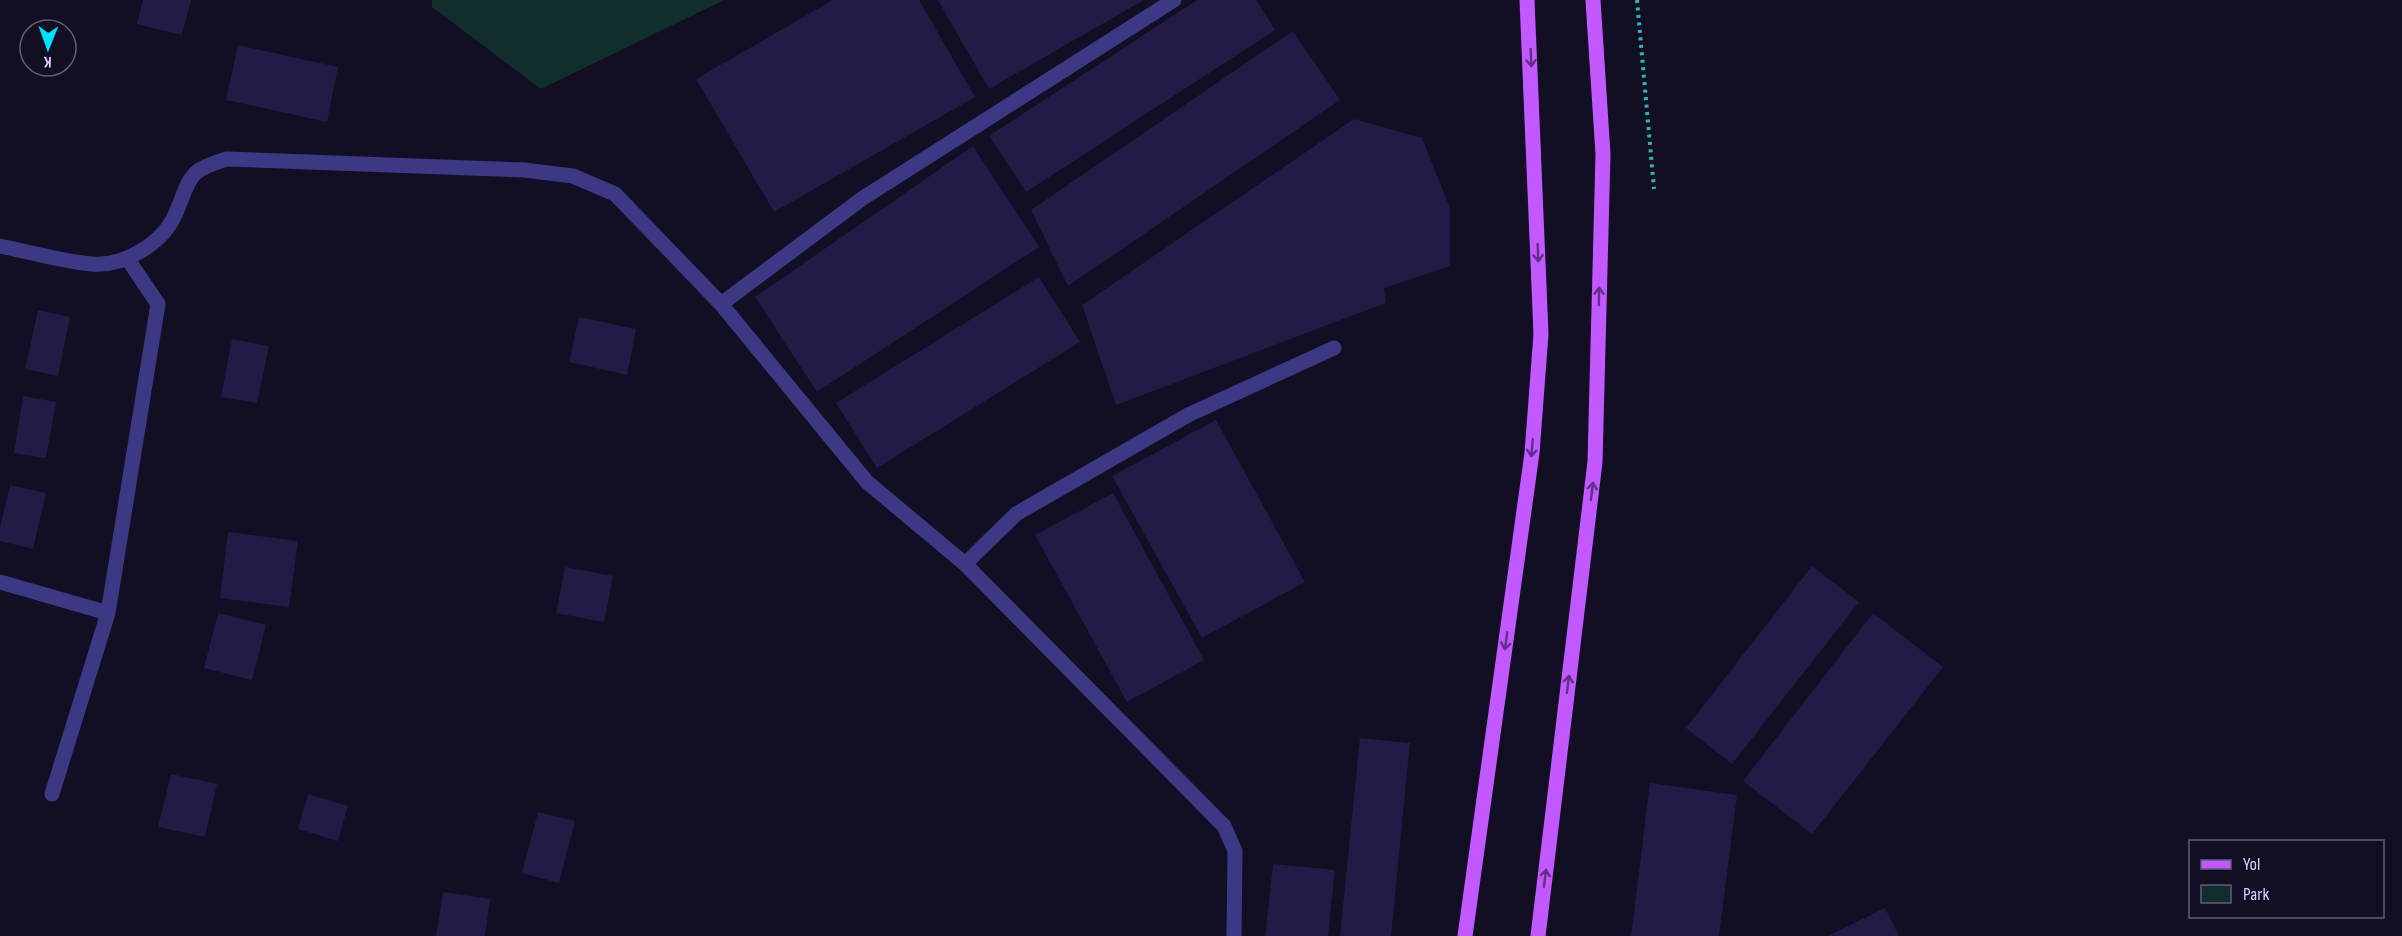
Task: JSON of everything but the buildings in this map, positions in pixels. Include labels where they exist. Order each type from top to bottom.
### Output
[{"type":"main road","points":[[1466,936],[1532,453],[1541,334],[1527,0]]},
{"type":"main road","points":[[1538,936],[1596,462],[1603,154],[1593,0]]},
{"type":"street","points":[[721,304],[862,198],[1174,0]]},
{"type":"street","points":[[0,246],[93,264],[127,258],[157,240],[173,218],[188,181],[195,173],[203,166],[227,159],[524,170],[573,176],[615,194],[721,304],[867,482],[964,564],[1224,826],[1235,851],[1234,936]]},
{"type":"street","points":[[52,794],[108,612],[158,304],[127,258]]},
{"type":"street","points":[[964,564],[1016,514],[1188,415],[1334,348]]},
{"type":"street","points":[[0,582],[108,612]]},
{"type":"path","points":[[1637,0],[1654,189]]},
{"type":"green space","points":[[432,0],[724,0],[541,89],[432,7]]}]
